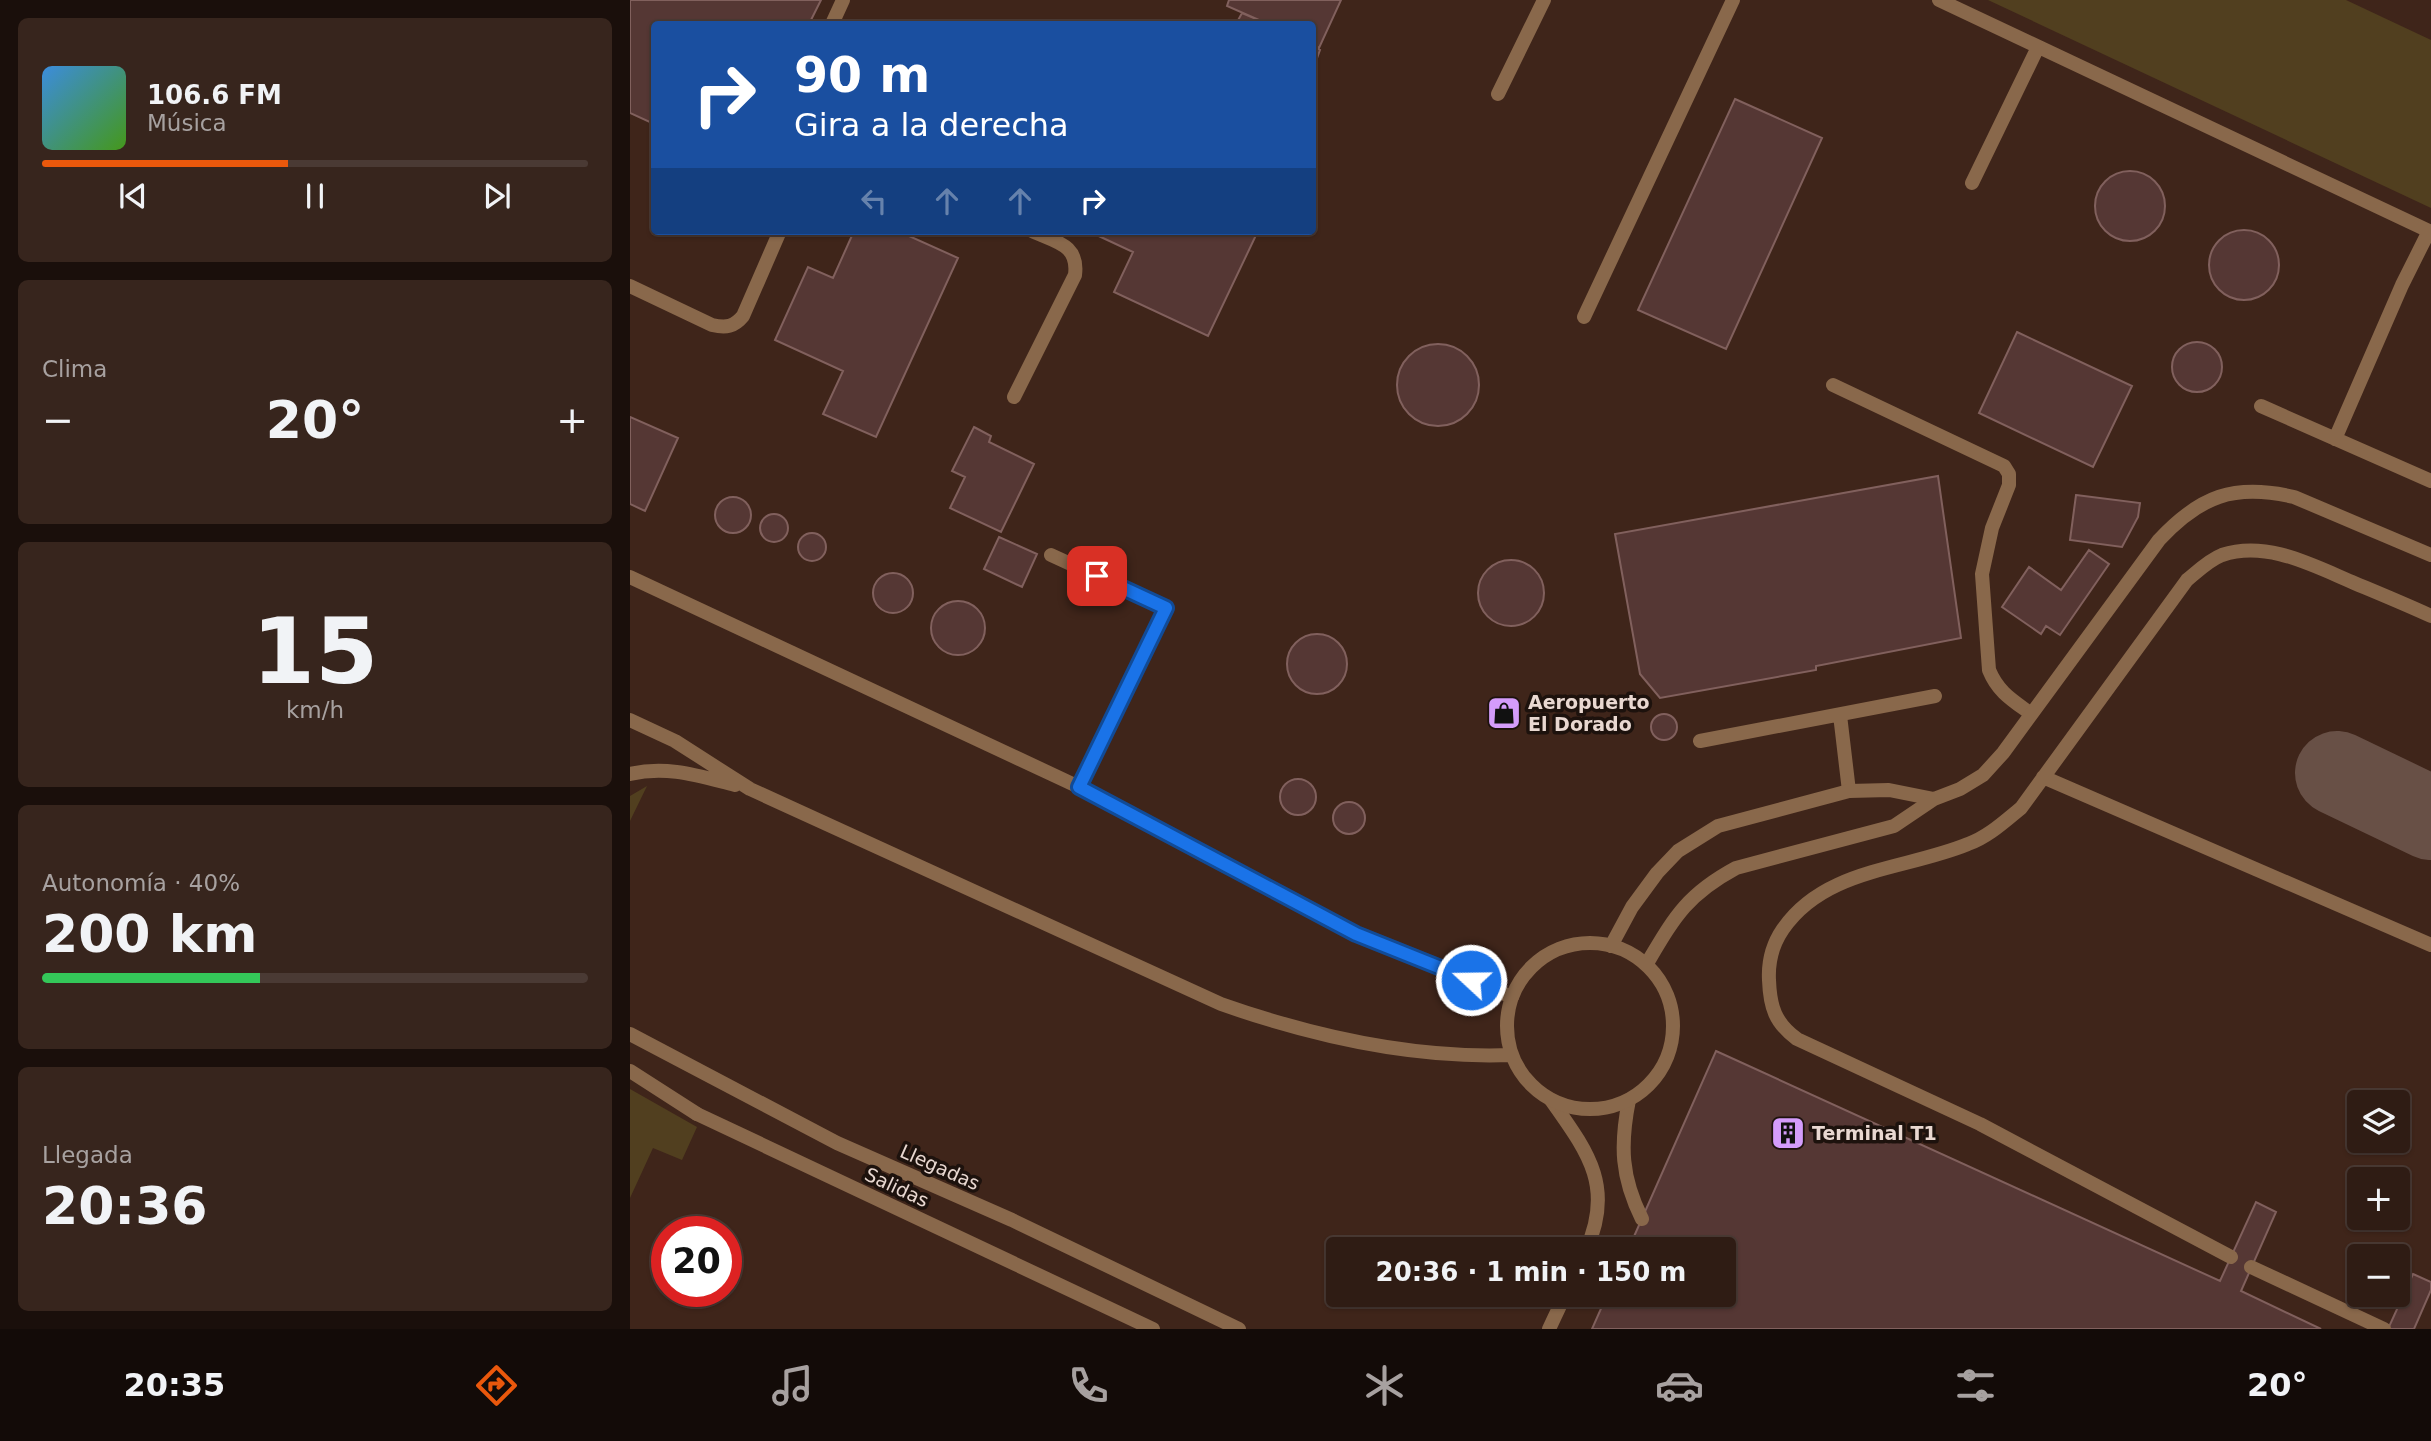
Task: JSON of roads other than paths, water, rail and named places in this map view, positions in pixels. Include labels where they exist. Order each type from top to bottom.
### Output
[{"type":"street","points":[[833,21],[843,0]]},
{"type":"street","points":[[1498,94],[1544,0]]},
{"type":"street","points":[[1584,317],[1733,0]]},
{"type":"street","points":[[1939,0],[2430,231],[2402,285],[2335,439]]},
{"type":"street","points":[[1972,183],[2038,47]]},
{"type":"street","points":[[630,286],[712,325],[724,327],[736,324],[743,316],[778,235]]},
{"type":"street","points":[[1014,397],[1075,275],[1076,264],[1068,247],[1041,235]]},
{"type":"street","points":[[1833,385],[2004,466],[2010,474],[2009,485],[1992,528],[1982,574],[1989,670],[1995,685],[2004,695],[2031,713]]},
{"type":"street","points":[[2261,406],[2431,481]]},
{"type":"street","points":[[1646,965],[1679,913],[1694,895],[1736,868],[1894,826],[1934,799],[1961,789],[1983,775],[2003,753],[2159,540],[2178,520],[2200,504],[2218,496],[2271,492],[2294,497],[2431,555]]},
{"type":"street","points":[[2231,1257],[1980,1124],[1797,1040],[1784,1030],[1774,1013],[1768,962],[1777,937],[1794,913],[1816,895],[1847,880],[1970,844],[2021,808],[2187,580],[2222,555],[2249,551],[2277,553],[2305,562],[2431,616]]},
{"type":"street","points":[[1051,555],[1166,608],[1079,787]]},
{"type":"street","points":[[630,577],[1079,787],[1356,934],[1512,997]]},
{"type":"street","points":[[1700,741],[1935,696]]},
{"type":"street","points":[[1840,715],[1849,792]]},
{"type":"street","points":[[630,720],[675,741],[750,789],[1221,1004],[1314,1033],[1390,1048],[1475,1057],[1512,1055]]},
{"type":"street","points":[[630,774],[645,770],[681,771],[750,789]]},
{"type":"street","points":[[2043,777],[2431,944]]},
{"type":"street","points":[[1611,946],[1632,907],[1657,873],[1678,851],[1718,826],[1849,792],[1889,790],[1934,799]]},
{"type":"street","points":[[1581,944],[1611,946],[1630,953],[1646,965],[1659,980],[1669,997],[1673,1037],[1659,1074],[1645,1089],[1629,1100],[1590,1110],[1570,1107],[1551,1100],[1521,1073],[1507,1036],[1507,1016],[1512,997],[1522,979],[1536,964],[1552,953],[1581,944]]},
{"type":"street","name":"Llegadas","points":[[630,1034],[837,1143],[1012,1220],[1239,1329]]},
{"type":"street","name":"Salidas","points":[[630,1071],[697,1114],[1153,1329]]},
{"type":"street","points":[[1551,1100],[1588,1155],[1599,1195],[1599,1211],[1590,1237]]},
{"type":"street","points":[[1629,1100],[1622,1133],[1623,1155],[1627,1178],[1642,1219]]},
{"type":"street","points":[[2251,1267],[2384,1329]]},
{"type":"street","points":[[1549,1329],[1559,1307]]},
{"type":"place","name":"Aeropuerto El Dorado","points":[[1504,713]]},
{"type":"place","name":"Terminal T1","points":[[1788,1133]]}]
